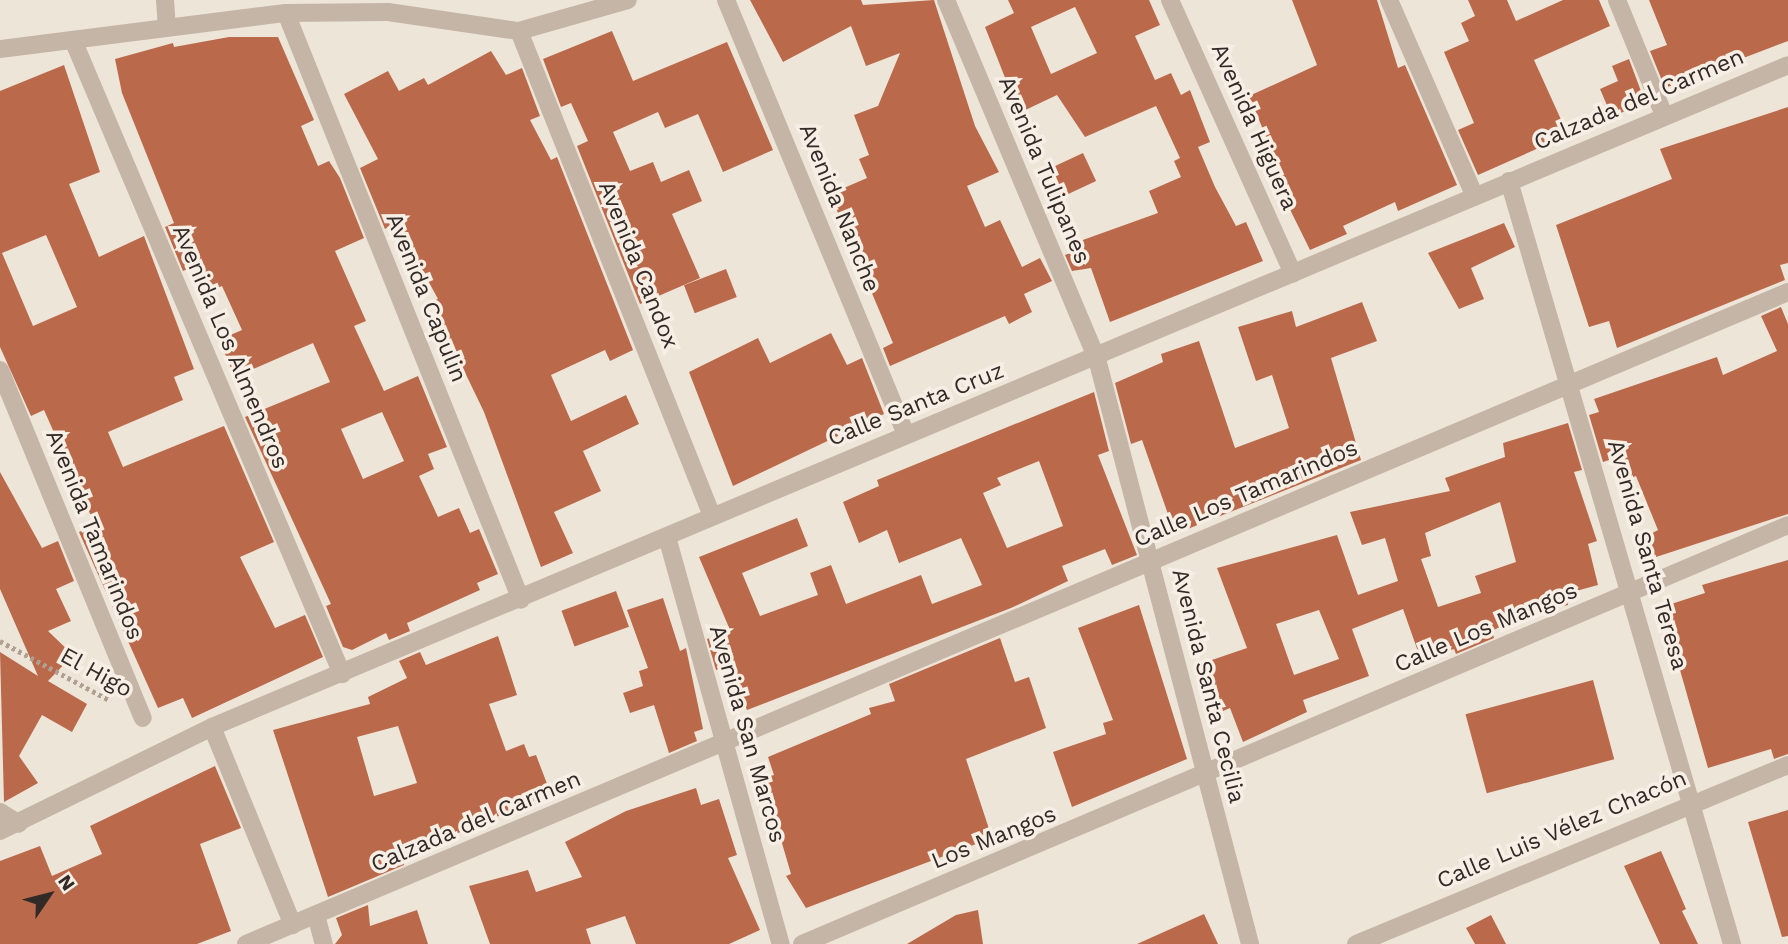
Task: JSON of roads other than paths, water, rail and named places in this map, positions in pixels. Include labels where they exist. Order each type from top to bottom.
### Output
[{"type":"street","points":[[165,0],[167,26]]},
{"type":"street","points":[[0,49],[167,26],[286,13],[388,6],[519,31],[600,5],[628,0]]},
{"type":"street","name":"Avenida Nanche","points":[[726,0],[906,434]]},
{"type":"street","name":"Avenida Tulipanes","points":[[946,0],[1097,359]]},
{"type":"street","name":"Avenida Higuera","points":[[1170,0],[1293,274]]},
{"type":"street","points":[[1389,0],[1474,195]]},
{"type":"street","points":[[1617,0],[1664,115]]},
{"type":"street","name":"Avenida Capulin","points":[[286,13],[522,600]]},
{"type":"street","name":"Avenida Candox","points":[[519,31],[712,516]]},
{"type":"street","name":"Avenida Los Almendros","points":[[73,40],[342,674]]},
{"type":"street","name":"Calzada del Carmen","points":[[1508,181],[1788,65]]},
{"type":"street","name":"Calle Santa Cruz","points":[[0,831],[212,727],[522,600],[906,434],[1097,359],[1508,181]]},
{"type":"street","name":"Avenida Santa Teresa","points":[[1508,181],[1572,380],[1694,801],[1732,944]]},
{"type":"street","name":"Calle Los Tamarindos","points":[[725,745],[1572,380],[1788,292]]},
{"type":"street","name":"Avenida Santa Cecilia","points":[[1097,359],[1250,944]]},
{"type":"street","name":"Avenida Tamarindos","points":[[0,370],[143,719]]},
{"type":"street","name":"Calle Los Mangos","points":[[1205,778],[1788,525]]},
{"type":"street","name":"Avenida San Marcos","points":[[667,537],[781,944]]},
{"type":"street","points":[[212,727],[293,925]]},
{"type":"street","name":"Calzada del Carmen","points":[[246,944],[725,745]]},
{"type":"street","name":"Calle Luis Vélez Chacón","points":[[1356,944],[1694,801],[1788,765]]},
{"type":"street","name":"Los Mangos","points":[[802,944],[1205,778]]},
{"type":"street","points":[[0,812],[19,824]]},
{"type":"street","points":[[316,915],[324,944]]}]
